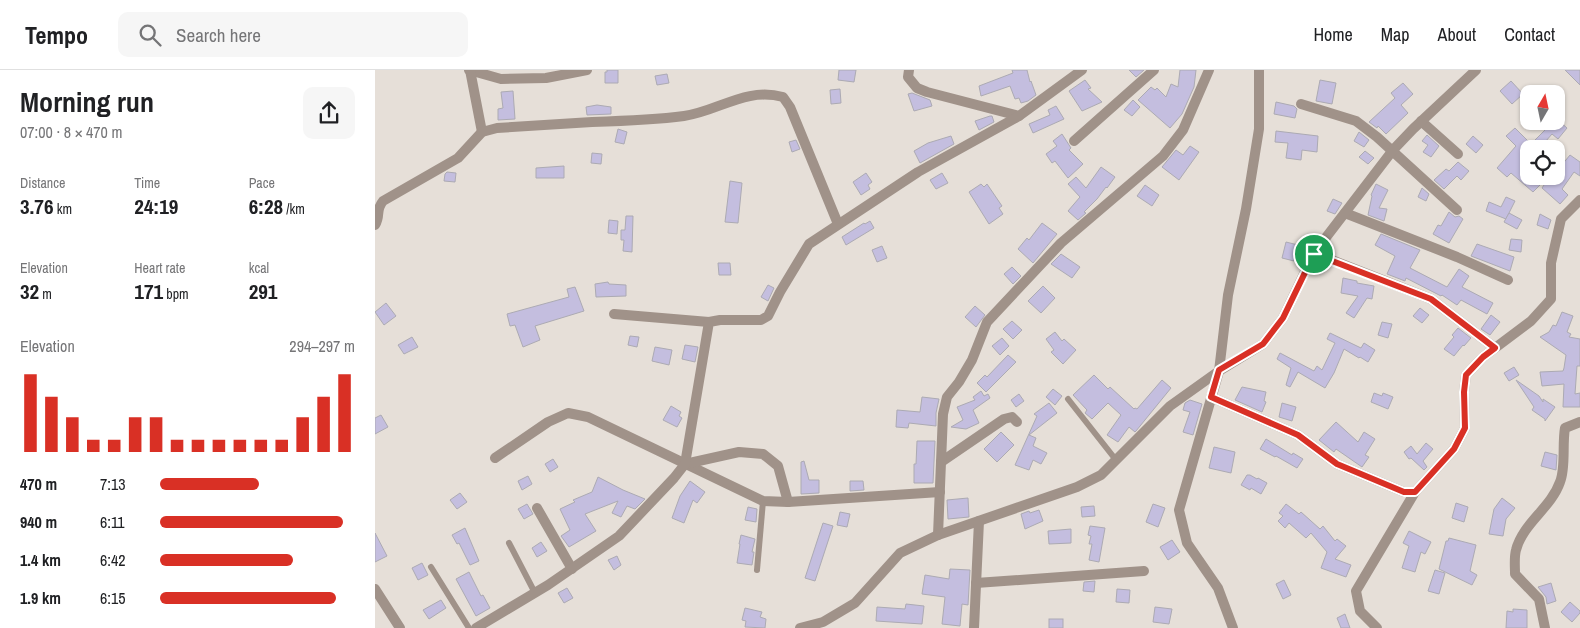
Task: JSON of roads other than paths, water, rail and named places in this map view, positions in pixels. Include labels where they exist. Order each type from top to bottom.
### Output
[{"type":"street","points":[[482,132],[469,70],[501,79],[546,78],[587,70]]},
{"type":"street","points":[[909,70],[907,77],[917,88],[1019,116]]},
{"type":"street","points":[[614,314],[709,322],[720,320],[761,320],[768,316],[779,292],[809,244],[919,172],[1019,116],[1082,70]]},
{"type":"street","points":[[1074,141],[1154,70]]},
{"type":"street","points":[[938,535],[943,414],[947,397],[959,382],[972,360],[987,322],[1061,243],[1163,156],[1183,130],[1209,70]]},
{"type":"street","points":[[1233,628],[1218,588],[1187,543],[1179,510],[1219,370],[1228,295],[1246,209],[1259,129],[1259,70]]},
{"type":"street","points":[[799,628],[823,622],[855,603],[901,553],[938,535],[1077,487],[1101,475],[1170,406],[1219,370],[1263,344],[1283,318],[1314,254],[1393,150],[1476,70]]},
{"type":"street","points":[[375,226],[378,220],[378,207],[383,201],[458,158],[482,132],[497,128],[649,120],[687,116],[752,94],[772,94],[783,97],[790,107],[838,224]]},
{"type":"street","points":[[1301,104],[1356,121],[1393,150],[1457,210]]},
{"type":"street","points":[[1421,121],[1458,154]]},
{"type":"street","points":[[1377,628],[1360,611],[1356,591],[1415,492],[1454,449],[1465,428],[1464,392],[1466,375],[1483,357],[1531,322],[1551,298],[1551,263],[1561,219],[1580,200]]},
{"type":"street","points":[[1345,213],[1457,257],[1508,280]]},
{"type":"street","points":[[1314,254],[1431,299],[1495,348]]},
{"type":"street","points":[[476,628],[535,593],[619,536],[685,464],[709,322]]},
{"type":"street","points":[[1211,397],[1298,435],[1337,464],[1404,492],[1415,492]]},
{"type":"street","points":[[495,458],[547,422],[568,413],[588,417],[763,501],[788,502],[940,492]]},
{"type":"street","points":[[941,462],[1004,419],[1012,417],[1017,422]]},
{"type":"street","points":[[1545,628],[1539,599],[1515,574],[1516,551],[1527,527],[1555,494],[1561,480],[1565,428],[1580,422]]},
{"type":"street","points":[[685,464],[739,452],[763,454],[778,466],[788,502]]},
{"type":"street","points":[[537,508],[572,569]]},
{"type":"street","points":[[974,628],[979,521]]},
{"type":"street","points":[[976,583],[1143,572]]},
{"type":"street","points":[[375,589],[400,628]]},
{"type":"lane","points":[[1068,399],[1116,460]]},
{"type":"lane","points":[[757,570],[763,501]]},
{"type":"lane","points":[[509,543],[535,593]]},
{"type":"lane","points":[[431,567],[469,628]]}]
